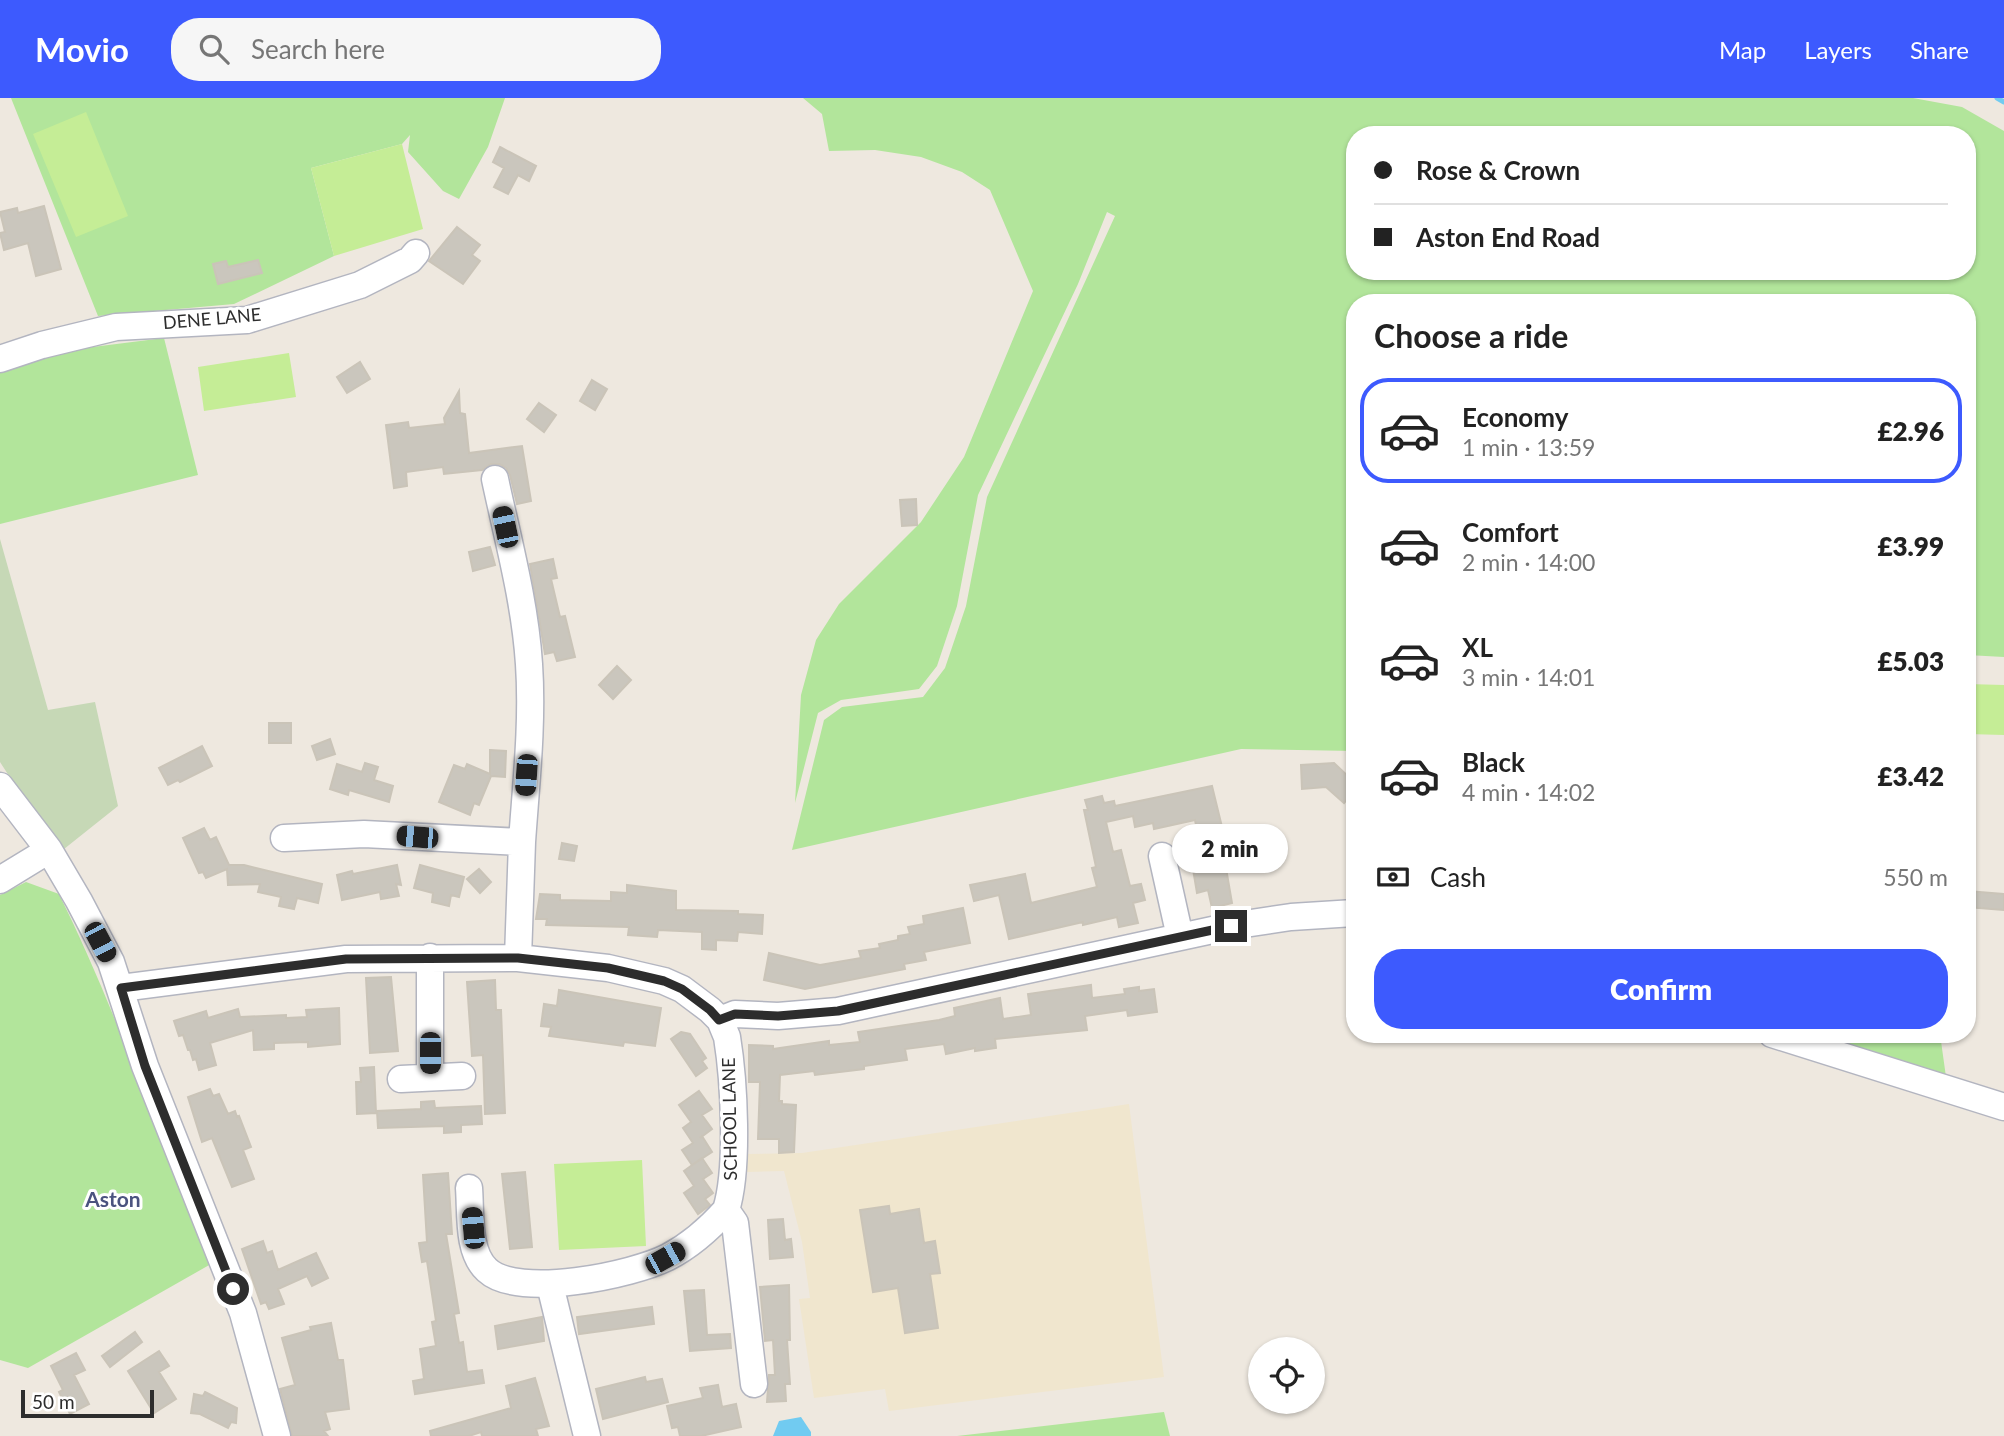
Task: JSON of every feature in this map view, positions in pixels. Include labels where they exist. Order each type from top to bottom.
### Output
[{"type":"street","name":"DENE LANE","points":[[0,359],[42,345],[116,327],[247,320],[360,285],[410,260],[416,253]]},
{"type":"street","points":[[495,479],[526,625],[530,667],[518,958]]},
{"type":"street","points":[[0,786],[49,850],[111,962],[145,1066],[243,1313],[277,1436]]},
{"type":"street","points":[[284,838],[376,834],[522,842]]},
{"type":"street","points":[[0,880],[49,850]]},
{"type":"street","points":[[1162,856],[1180,937]]},
{"type":"street","points":[[121,988],[346,959],[518,958],[608,968],[664,981],[682,989],[719,1020],[735,1014],[808,1015],[850,1009],[1180,937],[1291,917],[1346,914]]},
{"type":"street","points":[[430,957],[430,1077]]},
{"type":"street","name":"SCHOOL LANE","points":[[719,1020],[727,1037],[734,1162],[733,1185],[726,1210]]},
{"type":"street","points":[[1801,1043],[2004,1107]]},
{"type":"street","points":[[401,1079],[462,1076]]},
{"type":"street","points":[[469,1188],[477,1257],[487,1271],[508,1282],[550,1284],[643,1266],[665,1258],[695,1241],[726,1210],[735,1223],[754,1384]]},
{"type":"street","points":[[550,1284],[587,1436]]},
{"type":"shaded area","points":[[1129,1104],[1164,1377],[889,1411],[885,1389],[814,1398],[799,1299],[810,1298],[802,1242],[784,1171],[747,1172],[747,1154],[802,1153]]},
{"type":"green space","points":[[11,98],[505,98],[488,147],[459,199],[443,191],[408,152],[410,135],[402,144],[311,168],[334,256],[234,304],[98,316]]},
{"type":"green space","points":[[803,98],[1913,98],[1962,107],[2004,131],[2004,657],[1976,655],[1976,294],[1346,294],[1346,751],[1241,749],[792,850],[824,720],[842,707],[923,697],[945,668],[966,606],[987,497],[1115,216],[1107,212],[1078,284],[978,495],[957,606],[937,666],[919,689],[841,700],[818,713],[795,803],[801,695],[816,640],[839,604],[921,522],[964,457],[1033,291],[990,190],[962,172],[921,157],[875,150],[829,151],[822,114]]},
{"type":"green space","points":[[86,112],[128,216],[76,237],[33,134]]},
{"type":"green space","points":[[402,144],[423,229],[334,256],[311,168]]},
{"type":"green space","points":[[164,338],[198,475],[0,524],[0,373],[61,351]]},
{"type":"green space","points":[[289,353],[296,397],[204,411],[198,367]]},
{"type":"green space","points":[[0,539],[48,710],[95,702],[118,806],[59,853],[0,762]]},
{"type":"green space","points":[[1976,684],[2004,685],[2004,735],[1976,734]]},
{"type":"green space","points":[[26,882],[59,894],[120,1031],[211,1264],[28,1368],[0,1360],[0,895]]},
{"type":"green space","points":[[1835,1043],[1941,1043],[1946,1077]]},
{"type":"green space","points":[[642,1160],[646,1246],[559,1250],[554,1164]]},
{"type":"green space","points":[[1164,1412],[1170,1436],[957,1436]]},
{"type":"water","points":[[801,1417],[811,1436],[773,1436],[779,1421]]},
{"type":"building","points":[[500,147],[536,166],[529,181],[518,175],[508,194],[494,187],[504,168],[493,162]]},
{"type":"building","points":[[44,206],[61,269],[36,276],[28,243],[4,250],[0,233],[5,232],[0,212],[17,208],[18,213]]},
{"type":"building","points":[[457,227],[480,245],[472,255],[480,261],[463,284],[429,261]]},
{"type":"building","points":[[258,260],[262,273],[218,284],[213,264],[226,261],[228,267]]},
{"type":"building","points":[[360,362],[370,379],[347,393],[337,377]]},
{"type":"building","points":[[592,380],[607,389],[595,410],[580,401]]},
{"type":"building","points":[[459,391],[460,413],[465,414],[469,453],[522,446],[531,501],[517,504],[510,475],[506,468],[499,464],[491,464],[482,470],[444,474],[443,467],[406,472],[407,486],[394,488],[386,425],[408,422],[409,428],[445,424],[444,418]]},
{"type":"building","points":[[539,403],[556,415],[544,432],[527,419]]},
{"type":"building","points":[[916,499],[917,525],[902,526],[900,500]]},
{"type":"building","points":[[490,547],[495,565],[473,571],[469,552]]},
{"type":"building","points":[[553,559],[557,578],[551,579],[560,617],[565,616],[575,657],[557,661],[554,652],[545,654],[530,564]]},
{"type":"building","points":[[617,666],[631,680],[613,699],[599,685]]},
{"type":"building","points":[[269,723],[291,723],[291,743],[269,743]]},
{"type":"building","points":[[330,739],[335,754],[317,760],[312,746]]},
{"type":"building","points":[[202,746],[212,766],[168,785],[159,768]]},
{"type":"building","points":[[490,750],[506,751],[505,777],[491,776],[479,805],[474,803],[470,815],[439,802],[454,765],[465,769],[467,764],[490,774]]},
{"type":"building","points":[[365,763],[378,767],[374,780],[393,786],[389,802],[349,790],[348,795],[330,789],[337,764],[362,772]]},
{"type":"building","points":[[1334,763],[1346,774],[1344,803],[1326,787],[1302,789],[1301,765]]},
{"type":"building","points":[[1212,786],[1222,827],[1231,833],[1222,845],[1232,903],[1212,908],[1208,890],[1197,893],[1191,857],[1202,855],[1195,820],[1154,829],[1153,823],[1135,827],[1133,816],[1106,822],[1113,852],[1121,850],[1130,886],[1141,884],[1145,900],[1133,903],[1138,923],[1119,927],[1117,917],[1009,939],[999,895],[974,901],[970,885],[1025,874],[1031,903],[1097,887],[1092,868],[1096,867],[1084,810],[1088,810],[1085,800],[1102,796],[1104,803],[1114,801],[1115,806]]},
{"type":"building","points":[[204,828],[210,840],[216,837],[229,865],[244,865],[322,884],[318,903],[297,898],[294,909],[279,906],[281,897],[258,892],[260,884],[228,885],[227,869],[206,878],[203,872],[199,873],[183,838]]},
{"type":"building","points":[[562,843],[577,846],[574,861],[559,859]]},
{"type":"building","points":[[397,865],[401,885],[396,884],[399,896],[381,899],[380,892],[342,900],[337,875]]},
{"type":"building","points":[[420,865],[464,877],[459,897],[451,895],[449,906],[432,902],[433,893],[414,888]]},
{"type":"building","points":[[479,869],[491,882],[480,893],[467,879]]},
{"type":"building","points":[[627,885],[676,891],[676,910],[738,911],[738,914],[763,915],[762,934],[738,932],[737,941],[716,940],[716,950],[702,949],[702,932],[658,930],[657,937],[628,935],[629,927],[546,925],[547,919],[536,919],[540,894],[560,895],[560,900],[611,901],[611,892],[627,893]]},
{"type":"building","points":[[1976,892],[2004,894],[2004,910],[1976,908]]},
{"type":"building","points":[[963,908],[970,943],[924,952],[926,960],[904,964],[905,969],[805,989],[764,980],[769,953],[820,965],[861,958],[859,951],[880,948],[879,944],[910,934],[908,927],[924,924],[923,916]]},
{"type":"building","points":[[391,977],[398,1051],[370,1053],[366,978]]},
{"type":"building","points":[[495,980],[496,1010],[501,1010],[505,1113],[485,1114],[483,1055],[472,1056],[467,982]]},
{"type":"building","points":[[1091,985],[1092,998],[1125,994],[1124,989],[1154,989],[1157,1012],[1128,1016],[1127,1010],[1085,1016],[1087,1030],[995,1039],[996,1048],[975,1051],[975,1048],[946,1054],[944,1044],[905,1049],[907,1060],[864,1066],[864,1069],[815,1075],[814,1071],[780,1075],[779,1101],[782,1101],[782,1104],[796,1105],[794,1152],[779,1153],[779,1139],[758,1139],[760,1082],[749,1082],[749,1045],[773,1046],[773,1049],[829,1041],[829,1045],[860,1042],[858,1032],[939,1020],[955,1016],[954,1008],[1000,998],[1003,1019],[1031,1015],[1028,994]]},
{"type":"building","points":[[559,990],[661,1008],[655,1046],[624,1042],[623,1046],[549,1036],[551,1027],[541,1026],[544,1004],[557,1006]]},
{"type":"building","points":[[339,1008],[340,1044],[308,1047],[308,1042],[274,1043],[274,1049],[254,1050],[253,1030],[210,1043],[216,1065],[199,1070],[183,1035],[179,1036],[174,1021],[206,1011],[208,1018],[238,1009],[240,1017],[286,1015],[286,1018],[307,1017],[306,1010]]},
{"type":"building","points":[[681,1032],[690,1034],[706,1058],[702,1061],[707,1068],[696,1076],[671,1039]]},
{"type":"building","points":[[374,1067],[376,1113],[357,1114],[356,1082],[361,1082],[360,1068]]},
{"type":"building","points":[[210,1089],[213,1096],[219,1094],[228,1114],[235,1111],[237,1117],[239,1116],[251,1147],[243,1150],[254,1179],[232,1187],[212,1138],[202,1142],[188,1097]]},
{"type":"building","points":[[699,1091],[712,1109],[702,1115],[712,1129],[702,1136],[712,1152],[692,1165],[682,1150],[693,1143],[683,1128],[691,1122],[679,1105]]},
{"type":"building","points":[[434,1101],[435,1108],[481,1106],[482,1124],[461,1125],[461,1132],[444,1133],[444,1126],[378,1128],[377,1111],[421,1109],[421,1102]]},
{"type":"building","points":[[702,1158],[712,1173],[703,1179],[713,1193],[705,1199],[710,1205],[698,1214],[684,1193],[694,1186],[684,1171]]},
{"type":"building","points":[[525,1172],[532,1247],[510,1249],[502,1174]]},
{"type":"building","points":[[448,1173],[452,1234],[446,1234],[459,1313],[454,1314],[459,1343],[463,1342],[467,1372],[482,1370],[484,1383],[415,1394],[413,1381],[424,1379],[420,1349],[436,1346],[432,1322],[436,1321],[427,1261],[422,1262],[419,1243],[427,1242],[423,1175]]},
{"type":"building","points":[[889,1206],[890,1214],[919,1209],[924,1243],[935,1241],[940,1273],[930,1274],[938,1328],[905,1333],[898,1288],[873,1292],[860,1210]]},
{"type":"building","points":[[783,1219],[785,1240],[791,1239],[793,1257],[770,1259],[768,1220]]},
{"type":"building","points":[[263,1241],[267,1253],[272,1251],[278,1270],[316,1253],[328,1278],[312,1286],[307,1276],[278,1289],[284,1304],[269,1309],[266,1302],[261,1304],[242,1249]]},
{"type":"building","points":[[789,1285],[790,1340],[787,1340],[790,1384],[785,1384],[786,1401],[767,1402],[769,1375],[775,1375],[773,1340],[765,1341],[760,1287]]},
{"type":"building","points":[[704,1290],[707,1335],[730,1334],[731,1348],[690,1351],[684,1291]]},
{"type":"building","points":[[652,1307],[654,1324],[579,1334],[577,1317]]},
{"type":"building","points":[[542,1317],[544,1341],[498,1349],[495,1326]]},
{"type":"building","points":[[331,1323],[338,1360],[343,1360],[349,1409],[325,1412],[330,1429],[324,1431],[328,1436],[292,1436],[280,1389],[295,1385],[282,1338],[311,1330],[310,1327]]},
{"type":"building","points":[[135,1332],[142,1342],[110,1367],[102,1356]]},
{"type":"building","points":[[159,1351],[169,1366],[159,1372],[176,1399],[154,1413],[128,1371]]},
{"type":"building","points":[[76,1353],[85,1370],[74,1375],[89,1404],[70,1414],[59,1392],[63,1390],[51,1366]]},
{"type":"building","points":[[645,1377],[646,1382],[662,1379],[668,1402],[603,1419],[596,1389]]},
{"type":"building","points":[[535,1378],[549,1426],[536,1429],[538,1436],[482,1436],[481,1432],[469,1436],[431,1436],[430,1431],[511,1408],[506,1386]]},
{"type":"building","points":[[718,1385],[722,1407],[736,1404],[741,1427],[701,1436],[680,1436],[678,1427],[672,1428],[667,1406],[703,1398],[700,1388]]},
{"type":"building","points":[[205,1392],[237,1408],[236,1423],[231,1422],[228,1428],[200,1414],[191,1413],[194,1394],[203,1396]]},
{"type":"waterway","points":[[1997,98],[2004,102]]},
{"type":"district","name":"Aston","points":[[113,1200]]},
{"type":"route","points":[[233,1289],[145,1066],[121,988],[346,959],[518,958],[608,968],[664,981],[682,989],[719,1020],[735,1014],[778,1016],[838,1011],[1231,926]]}]
